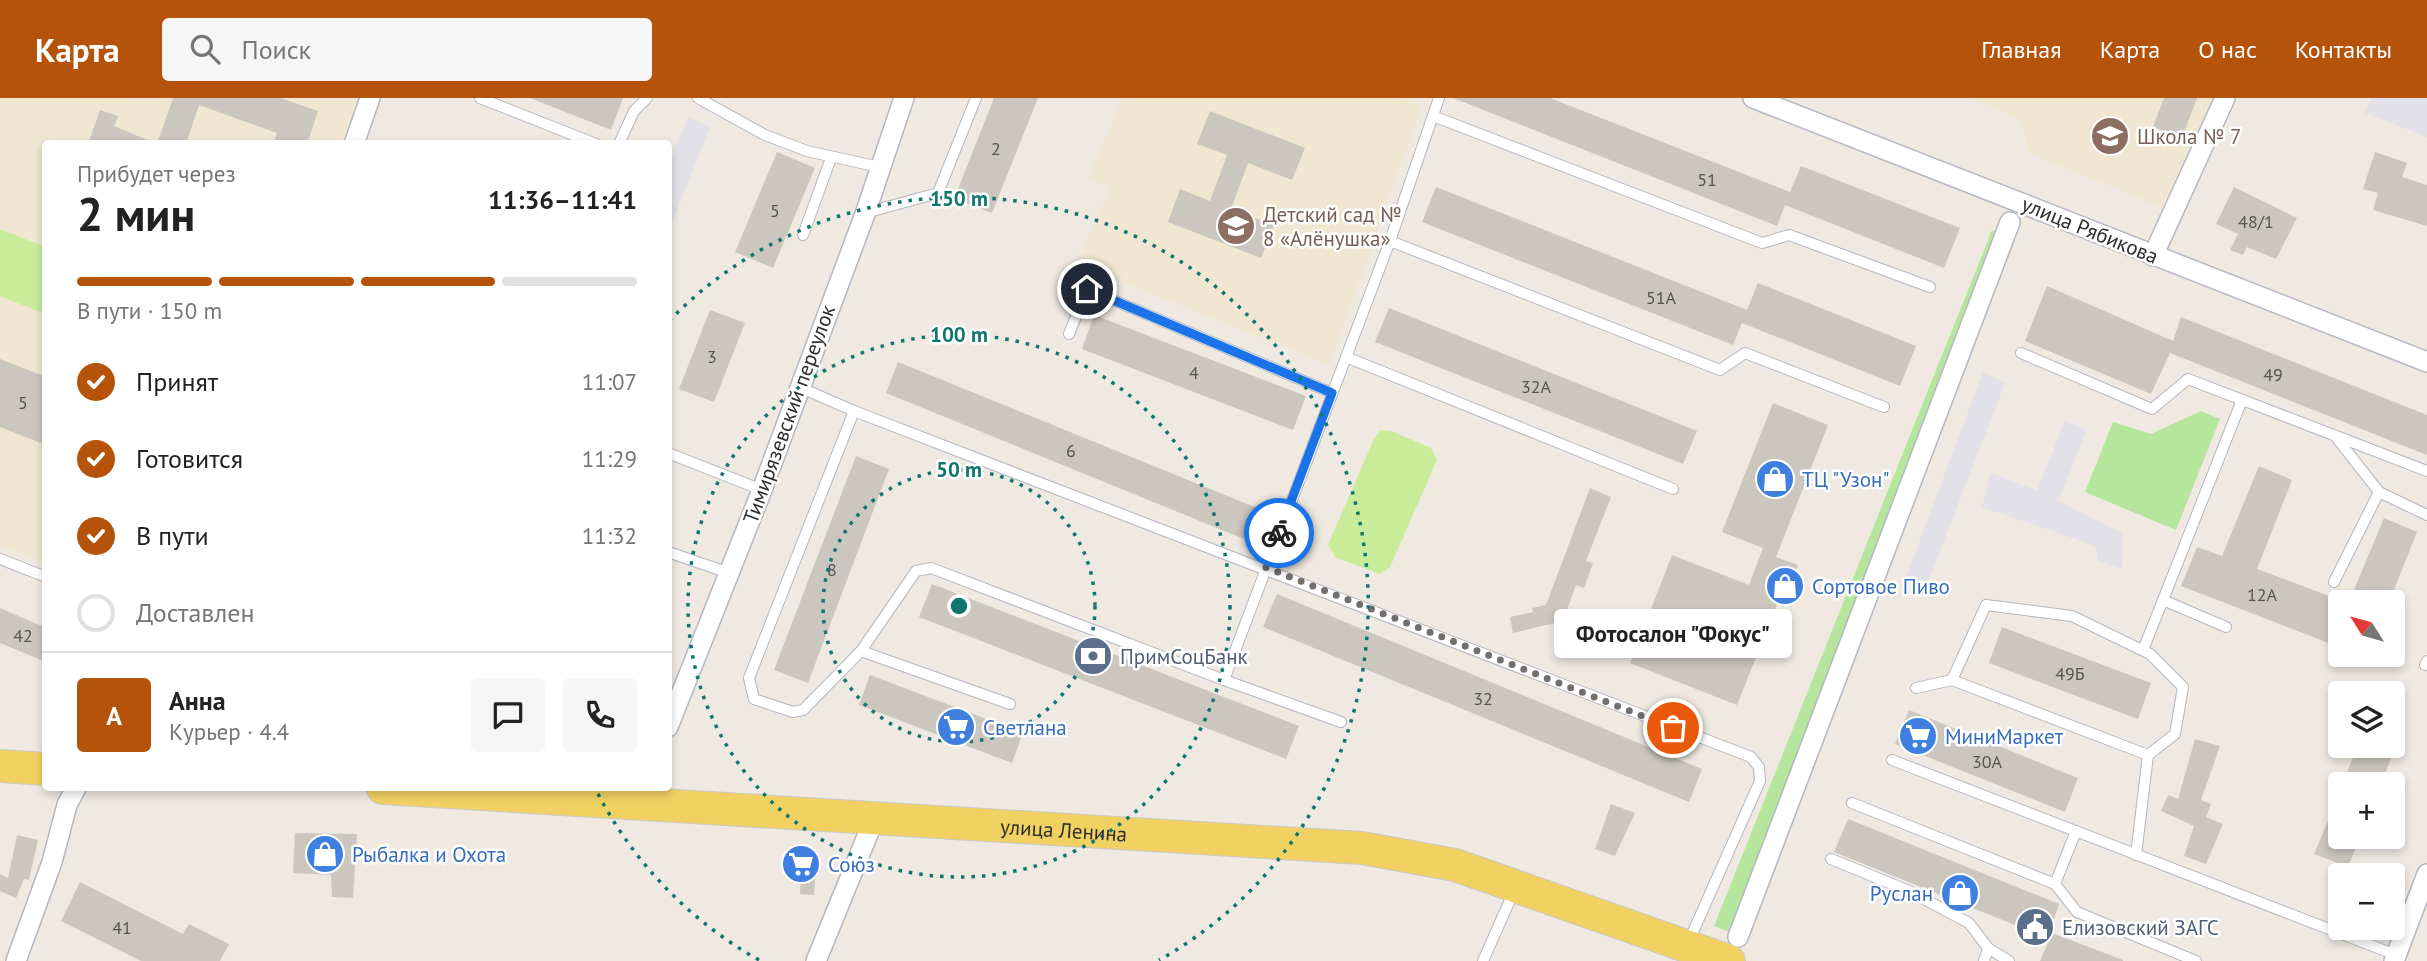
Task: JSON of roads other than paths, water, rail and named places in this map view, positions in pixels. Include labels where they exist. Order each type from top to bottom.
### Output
[{"type":"main road","points":[[0,766],[42,769]]},
{"type":"main road","name":"улица Ленина","points":[[496,791],[647,795],[875,817],[1362,848],[1455,864],[1687,945],[1733,949]]},
{"type":"street","points":[[355,140],[370,98]]},
{"type":"street","name":"Тимирязевский переулок","points":[[672,717],[762,490],[798,387],[865,214],[904,98]]},
{"type":"street","name":"улица Рябикова","points":[[1753,98],[2427,362]]},
{"type":"street","points":[[2153,256],[2225,98]]},
{"type":"street","points":[[1733,949],[2010,222]]},
{"type":"street","points":[[16,961],[48,873],[67,805],[74,791]]},
{"type":"street","points":[[816,961],[875,817]]},
{"type":"street","points":[[2395,958],[2427,874]]},
{"type":"lane","points":[[480,98],[586,140]]},
{"type":"lane","points":[[621,140],[634,111],[647,98]]},
{"type":"lane","points":[[698,98],[765,135],[831,158],[879,167]]},
{"type":"lane","points":[[865,214],[938,193],[976,98]]},
{"type":"lane","points":[[1224,680],[1390,242],[1438,99]]},
{"type":"lane","points":[[1433,117],[1762,243],[1789,235],[1930,287]]},
{"type":"lane","points":[[803,235],[831,158]]},
{"type":"lane","points":[[1390,242],[1720,370],[1745,353],[1884,407]]},
{"type":"lane","points":[[1069,334],[1087,289],[1332,393]]},
{"type":"lane","points":[[2021,353],[2152,410],[2188,379],[2427,471]]},
{"type":"lane","points":[[1346,357],[1673,489]]},
{"type":"lane","points":[[798,387],[853,411],[1265,567],[1751,757],[1759,767],[1760,781],[1687,945]]},
{"type":"lane","points":[[2143,650],[2242,400]]},
{"type":"lane","points":[[853,411],[749,678],[754,699],[793,712],[803,710],[861,651],[916,571],[931,568],[1341,722]]},
{"type":"lane","points":[[2336,437],[2379,492],[2427,515]]},
{"type":"lane","points":[[672,455],[762,490]]},
{"type":"lane","points":[[2334,582],[2379,492]]},
{"type":"lane","points":[[672,553],[729,573]]},
{"type":"lane","points":[[0,559],[42,576]]},
{"type":"lane","points":[[2163,600],[2225,627]]},
{"type":"lane","points":[[1952,680],[1986,605],[2071,616],[2150,654],[2183,687],[2175,734],[2148,755],[2136,855]]},
{"type":"lane","points":[[861,651],[1010,704]]},
{"type":"lane","points":[[1916,688],[1952,680],[2148,755]]},
{"type":"lane","points":[[1892,760],[2395,958]]},
{"type":"lane","points":[[1852,803],[2055,884],[2077,912],[2196,961]]},
{"type":"lane","points":[[2055,884],[2076,831]]},
{"type":"lane","points":[[1831,859],[1909,891],[1969,923],[1988,948],[2009,961]]},
{"type":"lane","points":[[1483,961],[1517,885]]},
{"type":"lane","points":[[1984,961],[1988,948]]},
{"type":"place","name":"Школа № 7","points":[[2110,136]]},
{"type":"place","name":"Детский сад № 8 «Алёнушка»","points":[[1236,226]]},
{"type":"place","name":"ТЦ \"Узон\"","points":[[1775,479]]},
{"type":"place","name":"Сортовое Пиво","points":[[1785,586]]},
{"type":"place","name":"ПримСоцБанк","points":[[1093,656]]},
{"type":"place","name":"Светлана","points":[[956,727]]},
{"type":"place","name":"Фотосалон \"Фокус\"","points":[[1673,728]]},
{"type":"place","name":"МиниМаркет","points":[[1918,736]]},
{"type":"place","name":"Рыбалка и Охота","points":[[325,854]]},
{"type":"place","name":"Союз","points":[[801,864]]},
{"type":"place","name":"Руслан","points":[[1960,893]]},
{"type":"place","name":"Елизовский ЗАГС","points":[[2035,927]]}]
